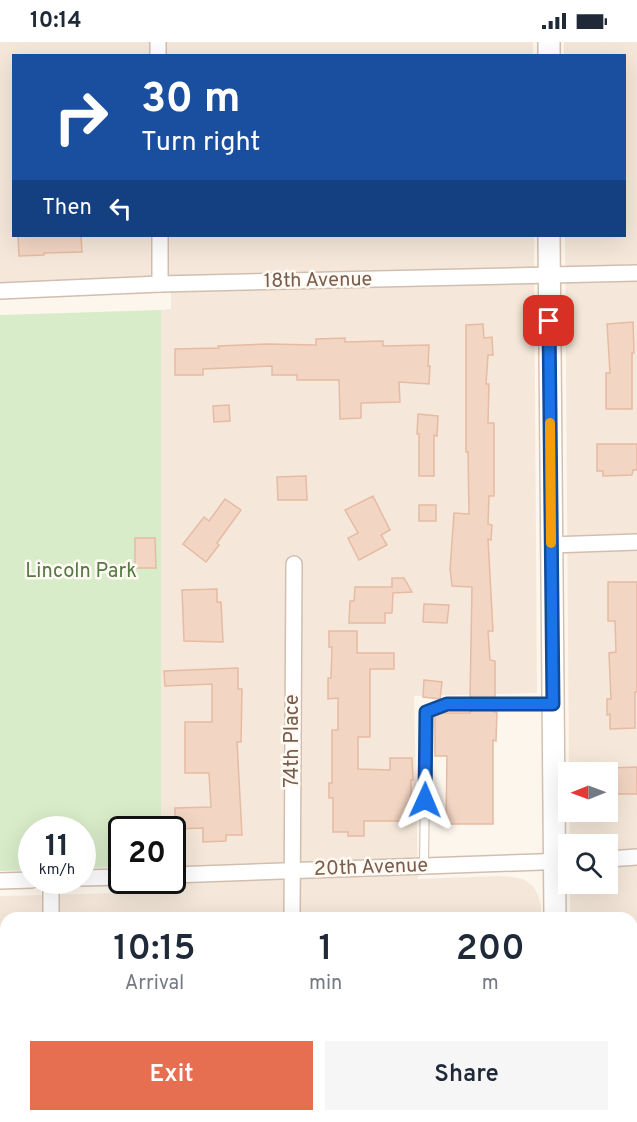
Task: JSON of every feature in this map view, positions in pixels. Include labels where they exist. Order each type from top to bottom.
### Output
[{"type":"street","points":[[160,237],[160,284]]},
{"type":"street","points":[[549,237],[553,704],[560,834]]},
{"type":"street","name":"18th Avenue","points":[[0,291],[160,284],[637,273]]},
{"type":"street","points":[[551,545],[637,542]]},
{"type":"street","name":"74th Place","points":[[292,912],[294,564]]},
{"type":"street","points":[[618,858],[637,857]]},
{"type":"street","name":"20th Avenue","points":[[186,875],[558,861]]},
{"type":"street","points":[[0,881],[18,880]]},
{"type":"street","points":[[556,912],[558,890]]},
{"type":"street","points":[[51,894],[51,912]]},
{"type":"lane","points":[[424,866],[426,712],[447,704],[553,704]]},
{"type":"shaded area","points":[[0,42],[533,42],[533,54],[12,54],[12,237],[534,237],[537,693],[414,696],[418,879],[500,876],[523,879],[533,886],[538,895],[541,912],[0,912],[0,896],[186,894],[186,816],[161,816],[161,310],[171,309],[171,278],[0,285]]},
{"type":"shaded area","points":[[564,42],[637,42],[637,912],[570,912],[570,894],[618,894],[618,834],[570,834],[569,822],[618,822],[618,762],[569,762],[565,237],[626,237],[626,54],[564,54]]},
{"type":"green space","name":"Lincoln Park","points":[[161,310],[161,816],[108,816],[108,867],[96,868],[96,816],[18,816],[18,870],[0,871],[0,315]]},
{"type":"building","points":[[18,237],[81,237],[82,252],[19,256]]},
{"type":"building","points":[[633,322],[632,409],[606,409],[606,373],[610,373],[607,324]]},
{"type":"building","points":[[483,324],[484,338],[492,337],[493,355],[488,355],[486,384],[489,384],[488,423],[494,423],[494,496],[489,496],[488,524],[492,525],[491,540],[488,539],[493,631],[488,631],[490,660],[495,661],[495,698],[470,698],[472,587],[452,586],[450,569],[454,513],[469,514],[468,452],[466,452],[466,325]]},
{"type":"building","points":[[345,338],[345,342],[383,341],[383,346],[429,345],[429,384],[399,382],[400,402],[361,403],[361,418],[340,419],[339,380],[297,380],[297,375],[272,375],[272,366],[203,369],[203,375],[175,375],[175,349],[266,344],[316,345],[316,339]]},
{"type":"building","points":[[229,405],[230,421],[214,422],[213,406]]},
{"type":"building","points":[[418,414],[438,416],[437,436],[434,435],[434,476],[419,476]]},
{"type":"building","points":[[597,444],[637,444],[637,470],[633,470],[632,475],[603,476],[603,471],[597,471]]},
{"type":"building","points":[[306,476],[307,500],[278,500],[277,477]]},
{"type":"building","points":[[373,496],[390,530],[381,535],[387,545],[359,560],[348,538],[358,533],[345,510]]},
{"type":"building","points":[[225,499],[241,510],[206,562],[183,544],[204,517],[209,521]]},
{"type":"building","points":[[419,505],[436,505],[436,521],[419,521]]},
{"type":"building","points":[[135,538],[155,538],[156,568],[135,568]]},
{"type":"building","points":[[392,578],[404,578],[412,592],[393,593],[392,613],[385,613],[385,623],[349,623],[350,601],[354,601],[355,587],[392,587]]},
{"type":"building","points":[[608,582],[637,582],[635,728],[610,729],[610,714],[607,715],[607,699],[611,699],[609,653],[616,652],[615,621],[608,621]]},
{"type":"building","points":[[217,589],[217,602],[221,602],[223,642],[184,641],[182,590]]},
{"type":"building","points":[[424,604],[449,605],[447,623],[423,622]]},
{"type":"building","points":[[329,631],[357,631],[357,653],[394,653],[394,669],[370,669],[370,737],[358,737],[358,769],[390,770],[390,758],[412,758],[411,821],[364,821],[364,836],[348,836],[348,832],[333,832],[333,798],[329,798],[329,783],[332,783],[332,730],[338,730],[338,698],[328,699],[332,647],[329,647]]},
{"type":"building","points":[[238,668],[238,689],[242,689],[241,742],[237,742],[242,835],[226,835],[226,841],[203,842],[203,828],[186,829],[186,816],[175,816],[175,808],[211,807],[209,773],[185,773],[185,722],[212,722],[212,684],[165,686],[164,671]]},
{"type":"building","points":[[424,680],[442,682],[440,699],[423,697]]},
{"type":"building","points":[[470,710],[497,712],[496,741],[493,740],[493,824],[446,824],[447,756],[435,756],[435,715],[470,713]]},
{"type":"building","points":[[637,767],[637,794],[618,794],[618,768]]},
{"type":"slow traffic","points":[[550,423],[551,543]]},
{"type":"route","points":[[425,800],[426,712],[447,704],[553,704],[549,321]]}]
